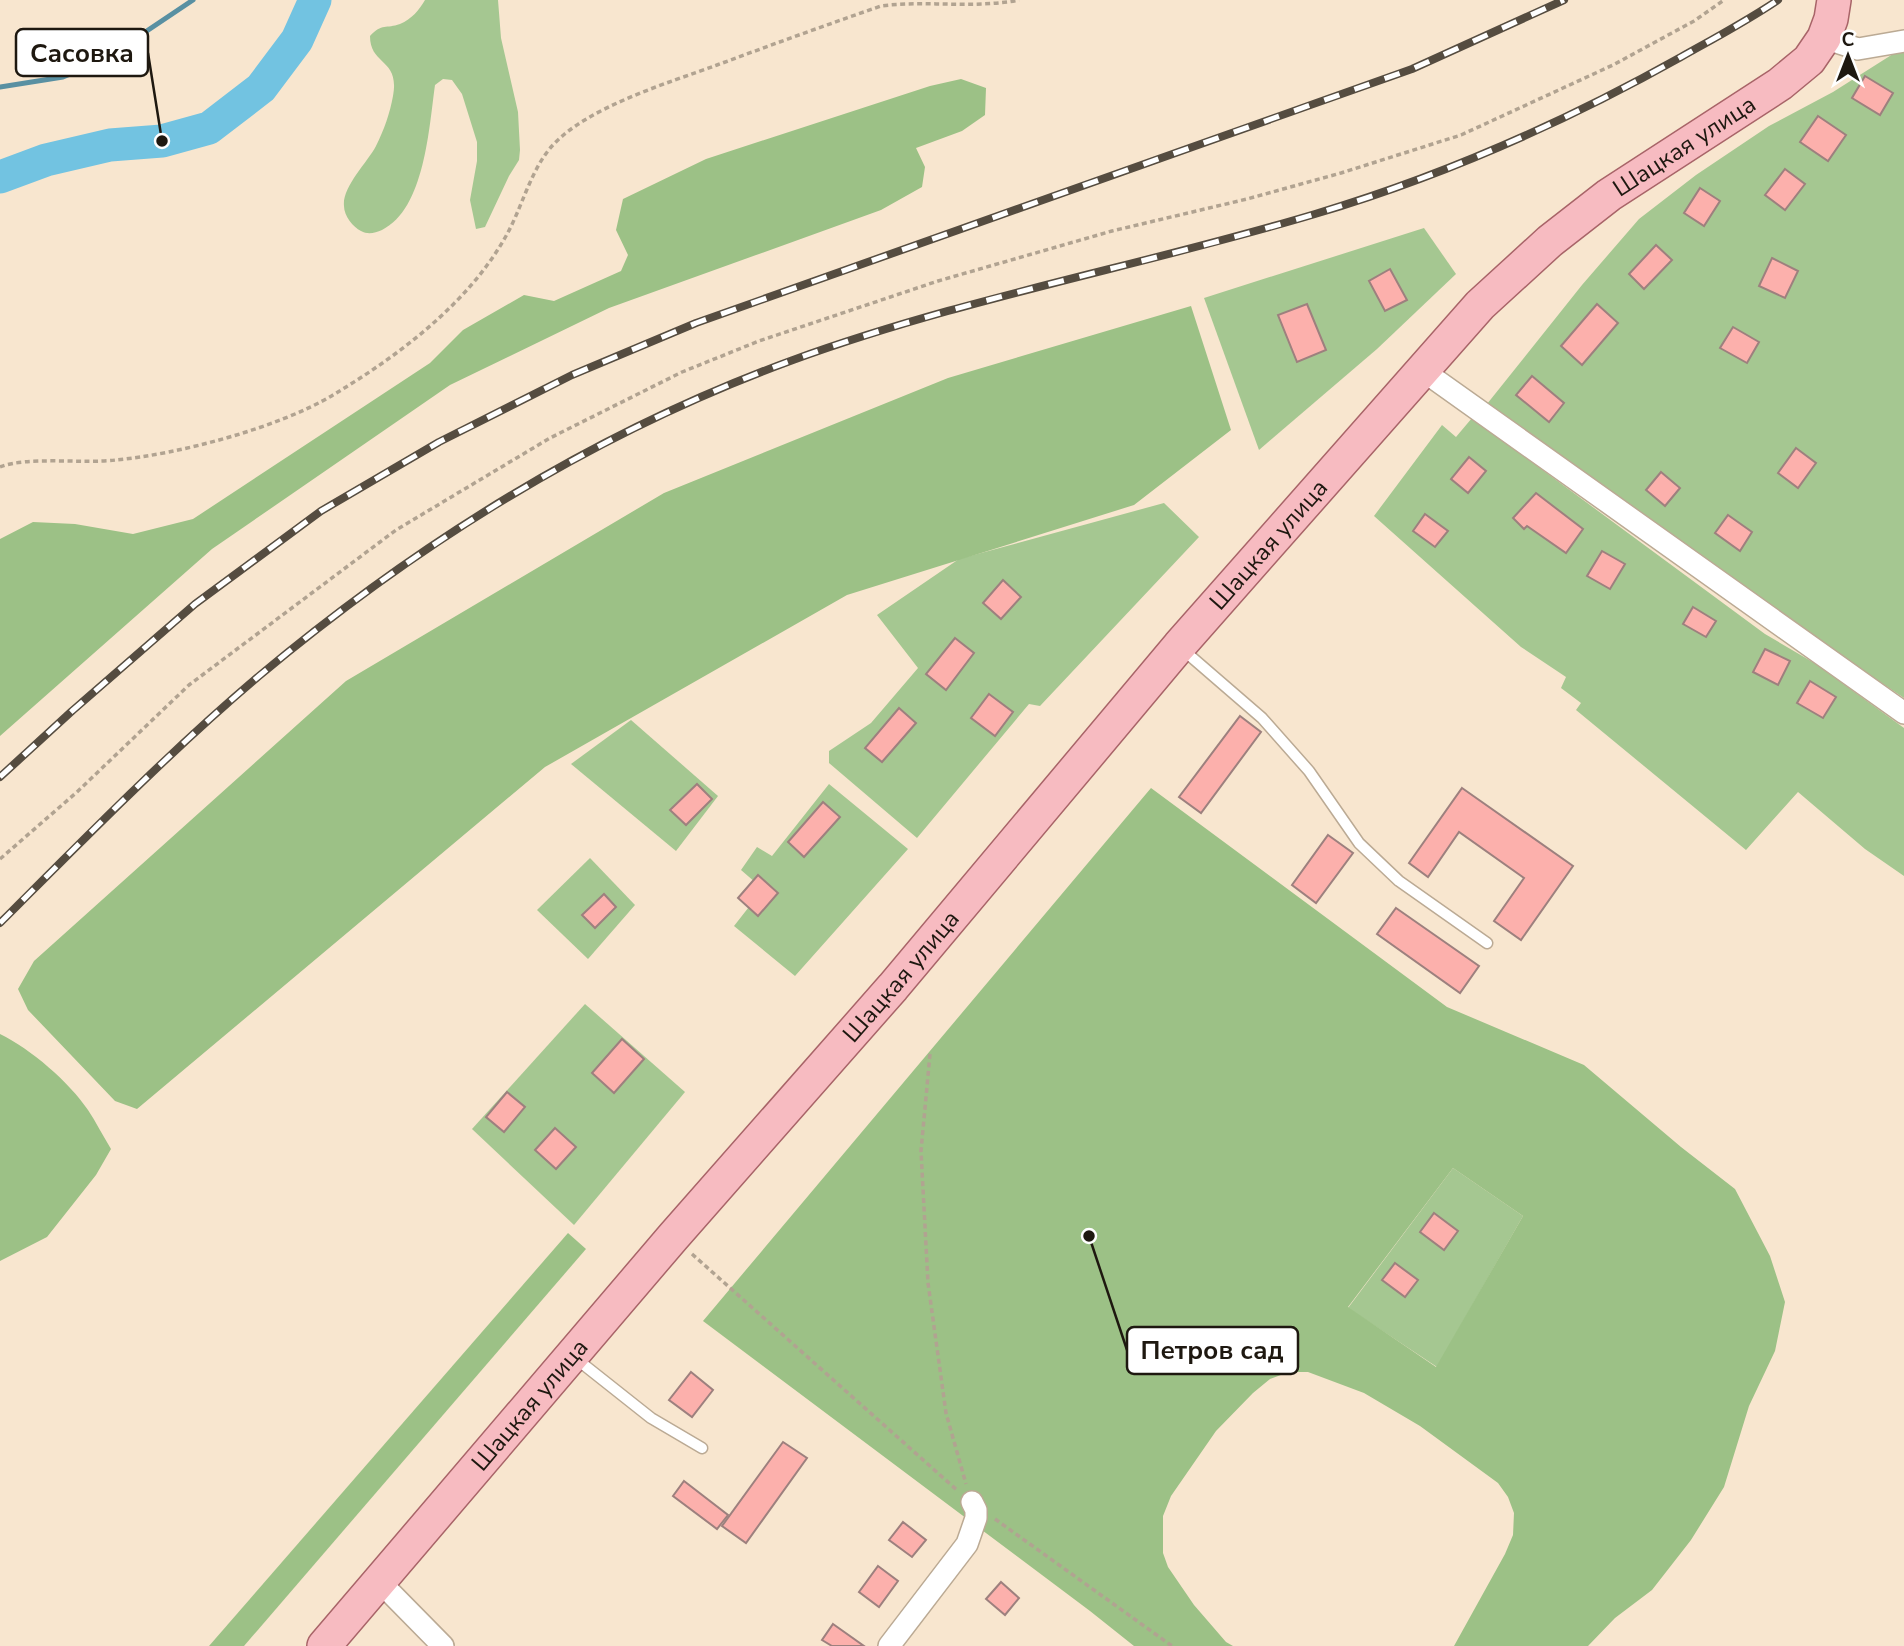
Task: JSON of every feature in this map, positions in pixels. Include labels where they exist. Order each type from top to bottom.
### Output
[{"type":"main road","name":"Шацкая улица","points":[[324,1646],[673,1237],[893,987],[1179,646],[1480,305],[1550,241],[1609,195],[1780,84],[1809,60],[1824,38],[1834,0]]},
{"type":"street","points":[[1824,38],[1858,49],[1904,41]]},
{"type":"street","points":[[1422,370],[1904,713]]},
{"type":"street","points":[[889,1646],[967,1544],[976,1510],[972,1502]]},
{"type":"street","points":[[379,1581],[443,1646]]},
{"type":"lane","points":[[1179,646],[1262,718],[1309,771],[1359,842],[1399,881],[1487,943]]},
{"type":"lane","points":[[572,1355],[651,1418],[702,1448]]},
{"type":"path","points":[[0,467],[19,463],[114,461],[162,454],[221,439],[283,418],[330,397],[434,323],[467,291],[506,236],[551,147],[594,116],[645,92],[881,6],[909,2],[999,4],[1019,0]]},
{"type":"path","points":[[0,859],[77,792],[189,685],[396,530],[550,438],[682,372],[759,341],[938,281],[1112,231],[1341,173],[1461,135],[1613,65],[1694,21],[1724,0]]},
{"type":"path","points":[[930,1055],[921,1151],[928,1283],[946,1413],[972,1502]]},
{"type":"path","points":[[673,1237],[972,1502],[1172,1646]]},
{"type":"green space","points":[[425,0],[498,0],[501,38],[518,112],[519,160],[485,227],[476,229],[470,200],[477,161],[477,142],[462,94],[452,80],[443,79],[435,85],[427,144],[416,186],[408,204],[396,219],[382,230],[366,233],[355,227],[347,217],[344,199],[382,134],[394,84],[389,68],[371,46],[370,36],[381,28],[408,20]]},
{"type":"green space","points":[[1904,47],[1904,698],[1487,404],[1582,285],[1639,219],[1696,175],[1769,126],[1833,92]]},
{"type":"green space","points":[[961,79],[986,88],[985,115],[962,131],[916,148],[925,167],[922,187],[881,210],[609,308],[450,385],[212,549],[0,736],[0,539],[33,522],[75,524],[133,534],[193,519],[430,363],[463,330],[524,295],[554,301],[621,271],[628,255],[616,230],[623,199],[706,159],[930,86]]},
{"type":"green space","points":[[1424,228],[1456,274],[1377,349],[1259,450],[1204,298]]},
{"type":"green space","points":[[1191,306],[1231,430],[1134,505],[847,595],[545,767],[137,1109],[115,1101],[28,1010],[18,989],[34,961],[346,681],[664,493],[948,378]]},
{"type":"green space","points":[[1472,418],[1765,634],[1816,664],[1904,728],[1904,876],[1865,849],[1798,792],[1746,850],[1576,710],[1581,703],[1561,688],[1566,677],[1521,647],[1374,516],[1442,425],[1456,437]]},
{"type":"green space","points":[[1164,503],[1199,537],[1040,706],[1029,704],[917,838],[829,763],[829,751],[871,723],[918,668],[877,615],[959,559]]},
{"type":"green space","points":[[631,720],[718,796],[676,851],[571,764]]},
{"type":"green space","points":[[829,784],[908,849],[795,976],[734,926],[763,889],[741,870],[757,847],[772,856]]},
{"type":"green space","points":[[1151,788],[1447,1007],[1584,1065],[1735,1189],[1770,1256],[1785,1302],[1775,1351],[1749,1406],[1724,1487],[1691,1540],[1652,1590],[1615,1618],[1588,1646],[1454,1646],[1513,1535],[1514,1513],[1508,1497],[1498,1483],[1420,1426],[1364,1393],[1308,1372],[1289,1372],[1270,1379],[1253,1393],[1216,1431],[1171,1496],[1163,1516],[1163,1553],[1168,1567],[1194,1605],[1226,1642],[1233,1646],[1134,1646],[703,1321]],"holes":[[[1453,1168],[1523,1216],[1436,1367],[1348,1307]]]},
{"type":"green space","points":[[590,858],[635,905],[588,959],[537,910]]},
{"type":"green space","points":[[585,1004],[685,1092],[574,1225],[472,1129]]},
{"type":"green space","points":[[0,1034],[36,1057],[71,1088],[88,1110],[111,1149],[96,1175],[47,1237],[0,1261]]},
{"type":"green space","points":[[1453,1168],[1523,1216],[1437,1367],[1348,1308]]},
{"type":"green space","points":[[568,1233],[586,1249],[244,1646],[209,1646]]},
{"type":"building","points":[[1865,76],[1893,93],[1880,115],[1852,98]]},
{"type":"building","points":[[1818,116],[1846,135],[1828,161],[1800,142]]},
{"type":"building","points":[[1785,169],[1805,184],[1785,210],[1765,195]]},
{"type":"building","points":[[1700,188],[1720,201],[1704,226],[1684,213]]},
{"type":"building","points":[[1656,245],[1672,260],[1644,289],[1629,274]]},
{"type":"building","points":[[1772,258],[1798,271],[1785,298],[1759,286]]},
{"type":"building","points":[[1390,269],[1407,300],[1385,311],[1369,281]]},
{"type":"building","points":[[1307,304],[1326,350],[1297,362],[1278,315]]},
{"type":"building","points":[[1597,304],[1618,323],[1582,365],[1561,346]]},
{"type":"building","points":[[1733,327],[1759,342],[1747,363],[1720,348]]},
{"type":"building","points":[[1532,376],[1564,403],[1549,422],[1516,395]]},
{"type":"building","points":[[1796,448],[1816,463],[1798,488],[1778,473]]},
{"type":"building","points":[[1469,457],[1486,471],[1468,493],[1451,479]]},
{"type":"building","points":[[1661,472],[1680,488],[1665,506],[1646,490]]},
{"type":"building","points":[[1536,493],[1583,529],[1566,553],[1527,526],[1524,529],[1513,518]]},
{"type":"building","points":[[1425,514],[1448,531],[1435,547],[1413,531]]},
{"type":"building","points":[[1728,515],[1752,532],[1740,551],[1715,533]]},
{"type":"building","points":[[1602,551],[1625,564],[1610,589],[1587,576]]},
{"type":"building","points":[[1003,580],[1021,597],[1001,619],[983,603]]},
{"type":"building","points":[[1693,607],[1716,621],[1706,637],[1683,624]]},
{"type":"building","points":[[955,638],[974,653],[946,690],[926,674]]},
{"type":"building","points":[[1765,649],[1790,661],[1778,685],[1753,672]]},
{"type":"building","points":[[1810,681],[1836,697],[1823,718],[1797,703]]},
{"type":"building","points":[[989,694],[1013,712],[995,736],[971,718]]},
{"type":"building","points":[[899,708],[916,723],[882,762],[865,748]]},
{"type":"building","points":[[1240,716],[1261,732],[1201,813],[1179,797]]},
{"type":"building","points":[[697,784],[712,799],[686,825],[670,810]]},
{"type":"building","points":[[1462,788],[1573,866],[1521,940],[1494,921],[1524,878],[1459,832],[1428,877],[1409,863]]},
{"type":"building","points":[[823,802],[840,817],[804,857],[788,842]]},
{"type":"building","points":[[1328,835],[1353,853],[1316,903],[1292,885]]},
{"type":"building","points":[[758,875],[778,893],[758,916],[738,898]]},
{"type":"building","points":[[604,894],[616,907],[595,928],[582,915]]},
{"type":"building","points":[[1396,908],[1479,966],[1460,993],[1377,934]]},
{"type":"building","points":[[622,1039],[644,1059],[614,1093],[592,1073]]},
{"type":"building","points":[[507,1092],[525,1107],[504,1132],[486,1117]]},
{"type":"building","points":[[555,1128],[576,1147],[556,1169],[535,1150]]},
{"type":"building","points":[[1434,1213],[1458,1231],[1444,1250],[1420,1232]]},
{"type":"building","points":[[1395,1263],[1418,1280],[1405,1297],[1382,1280]]},
{"type":"building","points":[[691,1372],[713,1390],[692,1417],[669,1400]]},
{"type":"building","points":[[783,1442],[807,1458],[746,1543],[722,1526]]},
{"type":"building","points":[[684,1481],[728,1515],[717,1529],[673,1496]]},
{"type":"building","points":[[903,1522],[926,1540],[912,1557],[889,1540]]},
{"type":"building","points":[[878,1566],[898,1581],[879,1607],[859,1592]]},
{"type":"building","points":[[1001,1582],[1019,1598],[1005,1615],[986,1599]]},
{"type":"building","points":[[833,1624],[864,1646],[832,1646],[822,1640]]},
{"type":"waterway","points":[[0,87],[63,77],[102,61],[193,0]]},
{"type":"waterway","points":[[0,177],[46,160],[110,145],[162,141],[209,128],[261,88],[297,40],[315,0]]},
{"type":"railway","points":[[0,777],[195,604],[321,511],[439,442],[572,375],[696,323],[1412,69],[1564,0]]},
{"type":"railway","points":[[0,923],[192,735],[259,676],[382,580],[446,536],[580,456],[721,389],[857,338],[987,300],[1250,233],[1410,183],[1502,146],[1593,104],[1718,37],[1778,0]]},
{"type":"place","name":"Сасовка","points":[[162,141]]},
{"type":"place","name":"Петров сад","points":[[1089,1236]]}]
